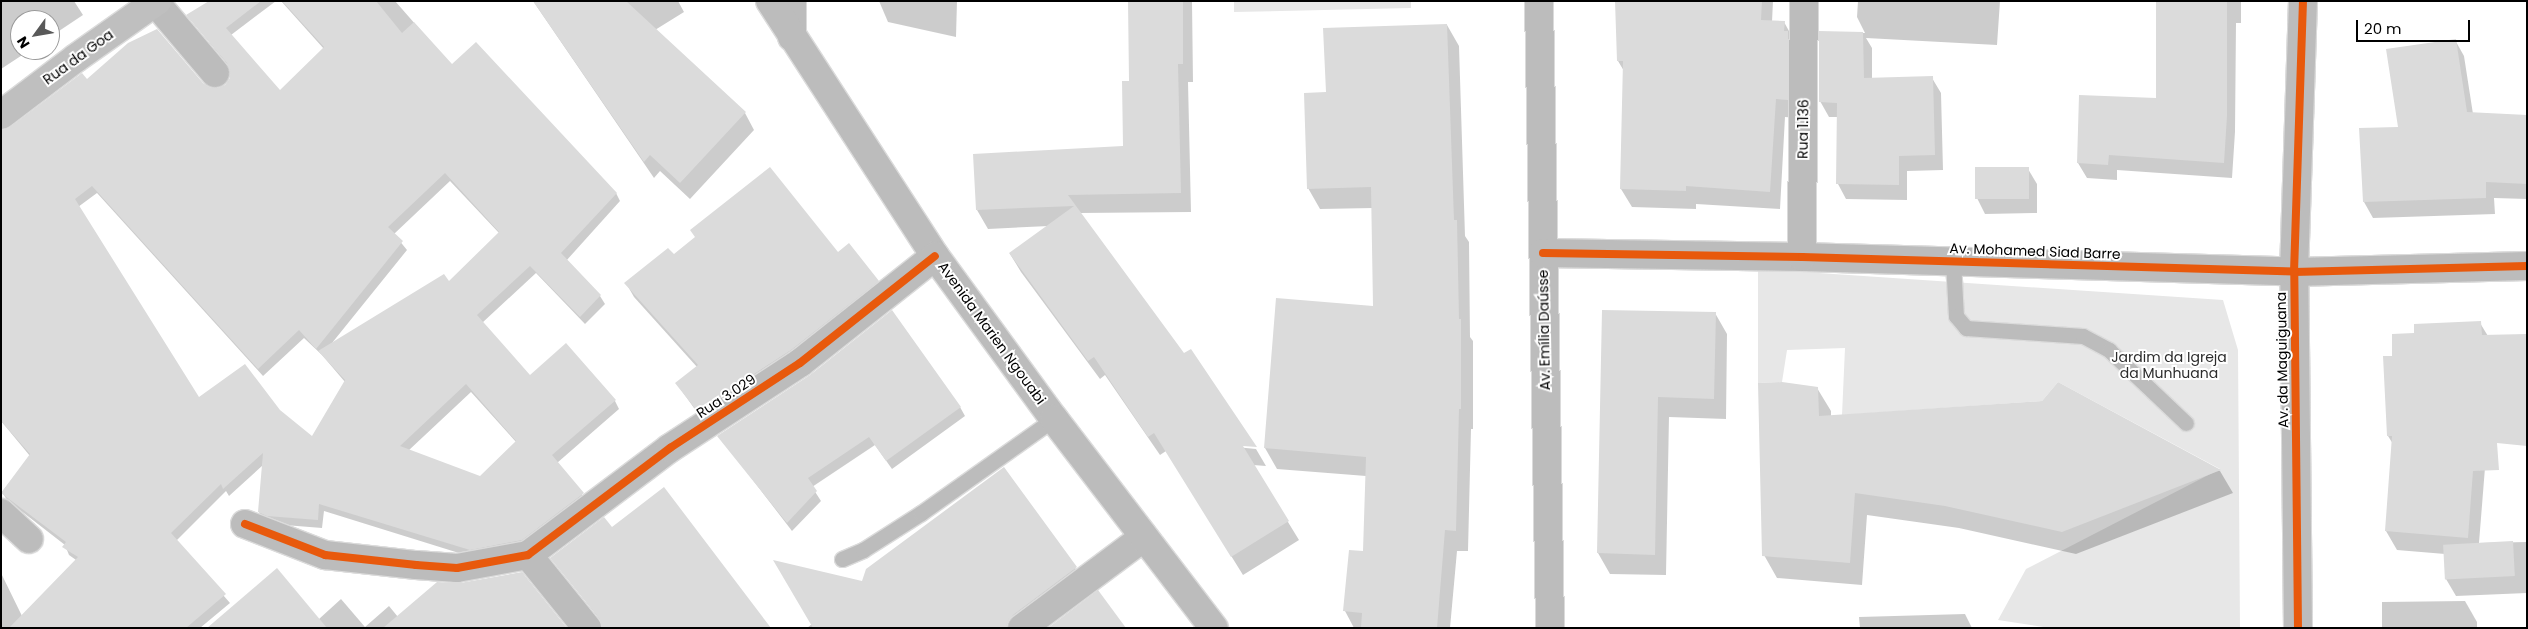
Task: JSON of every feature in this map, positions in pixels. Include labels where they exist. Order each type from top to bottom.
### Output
[{"type":"street","name":"Avenida Marien Ngouabi","points":[[770,1],[935,256],[1054,419],[1214,628]]},
{"type":"street","points":[[792,1],[792,37]]},
{"type":"street","name":"Av. Emília Daússe","points":[[1539,1],[1550,628]]},
{"type":"street","name":"Rua 1.136","points":[[1802,256],[1804,1]]},
{"type":"street","name":"Av. da Maguiguana","points":[[2298,628],[2294,272],[2303,1]]},
{"type":"street","points":[[156,2],[215,73]]},
{"type":"street","name":"Rua da Goa","points":[[1,115],[76,58],[156,2]]},
{"type":"street","name":"Av. Mohamed Siad Barre","points":[[1543,253],[1802,256],[2294,272],[2527,266]]},
{"type":"street","name":"Rua 3.029","points":[[528,555],[670,448],[800,363],[935,256]]},
{"type":"street","points":[[1,513],[29,539]]},
{"type":"street","points":[[245,524],[325,555],[416,566],[457,568],[528,555],[587,628]]},
{"type":"street","points":[[1022,628],[1144,537]]},
{"type":"lane","points":[[1953,261],[1956,316],[1966,328],[2083,336],[2109,350],[2186,423]]},
{"type":"lane","points":[[842,559],[862,550],[921,514],[1054,419]]},
{"type":"green space","points":[[1234,1],[1411,1],[1411,8],[1234,12]]},
{"type":"green space","name":"Jardim da Igreja da Munhuana","points":[[1758,269],[2223,300],[2238,350],[2240,628],[2050,628],[1998,620],[2026,569],[2220,469],[2058,382],[2042,401],[1842,415],[1845,348],[1787,350],[1782,382],[1758,383]]},
{"type":"building","points":[[209,1],[261,1],[226,28],[280,90],[324,47],[282,1],[376,1],[402,33],[414,22],[452,64],[476,42],[617,193],[561,253],[601,295],[580,317],[530,266],[477,315],[530,375],[566,343],[616,400],[552,455],[584,493],[522,540],[470,550],[319,504],[318,520],[267,516],[258,512],[263,453],[223,489],[221,484],[171,533],[226,594],[186,628],[9,628],[78,557],[62,547],[66,542],[1,493],[30,454],[1,421],[1,130],[10,127],[82,73],[87,79],[128,43],[157,29],[203,83],[209,87],[217,88],[225,85],[230,78],[227,63],[186,15]],"holes":[[[445,173],[499,232],[449,281],[444,274],[318,351],[345,380],[312,436],[280,410],[245,364],[199,397],[75,199],[92,186],[258,369],[299,330],[316,349],[403,241],[388,227]],[[466,384],[516,441],[480,476],[400,446]]]},
{"type":"building","points":[[533,1],[626,1],[746,112],[680,183],[650,155],[644,162]]},
{"type":"building","points":[[1128,1],[1183,1],[1183,64],[1178,64],[1181,193],[1068,195],[1184,353],[1191,349],[1257,447],[1243,446],[1289,521],[1231,557],[1154,433],[1148,437],[1094,357],[1088,361],[1009,253],[1074,206],[976,210],[973,154],[1123,146],[1122,81],[1129,81]]},
{"type":"building","points":[[1615,1],[1762,1],[1761,20],[1785,21],[1784,31],[1788,31],[1788,100],[1776,99],[1770,192],[1686,186],[1686,191],[1620,189],[1623,61],[1617,61]]},
{"type":"building","points":[[2156,1],[2227,1],[2227,116],[2224,163],[2109,155],[2108,165],[2077,163],[2079,95],[2156,98]]},
{"type":"building","points":[[1447,24],[1454,220],[1457,220],[1459,319],[1461,319],[1461,409],[1459,409],[1456,531],[1445,530],[1437,628],[1361,628],[1362,613],[1343,611],[1349,550],[1363,551],[1366,457],[1264,448],[1276,298],[1373,306],[1371,187],[1307,189],[1304,93],[1326,92],[1323,28]]},
{"type":"building","points":[[1819,31],[1863,32],[1864,78],[1933,76],[1935,155],[1899,156],[1899,185],[1836,184],[1837,103],[1819,102]]},
{"type":"building","points":[[2456,39],[2467,112],[2527,115],[2527,184],[2486,182],[2486,198],[2363,202],[2359,128],[2398,127],[2386,49]]},
{"type":"building","points":[[770,167],[838,252],[849,243],[879,281],[791,350],[697,411],[675,383],[698,365],[624,283],[668,248],[674,254],[695,237],[690,230]]},
{"type":"building","points":[[1975,167],[2029,167],[2029,199],[1975,199]]},
{"type":"building","points":[[892,310],[961,407],[886,461],[869,437],[808,478],[817,491],[787,523],[717,436],[810,375]]},
{"type":"building","points":[[1602,310],[1716,312],[1714,399],[1658,397],[1655,555],[1597,553]]},
{"type":"building","points":[[2481,321],[2482,335],[2527,334],[2527,446],[2497,443],[2499,470],[2473,471],[2468,538],[2385,531],[2392,436],[2387,436],[2383,356],[2392,356],[2392,334],[2414,333],[2414,324]]},
{"type":"building","points":[[1782,382],[1818,387],[1819,416],[2042,401],[2058,382],[2221,470],[2062,532],[1945,506],[1855,493],[1850,563],[1762,556],[1758,383]]},
{"type":"building","points":[[1004,467],[1077,567],[1013,615],[1007,628],[813,628],[773,560],[862,581],[866,569]]},
{"type":"building","points":[[664,487],[771,628],[602,628],[599,618],[550,558],[604,517],[612,527]]},
{"type":"building","points":[[2513,541],[2515,576],[2445,580],[2443,545]]},
{"type":"building","points":[[277,568],[327,628],[207,628]]},
{"type":"building","points":[[522,572],[567,628],[383,628],[437,582],[460,583]]},
{"type":"building","points":[[1098,590],[1126,628],[1048,628]]},
{"type":"cycle path","points":[[2298,628],[2294,272],[2303,1]]},
{"type":"cycle path","points":[[1543,253],[1802,257],[2294,272],[2527,266]]},
{"type":"cycle path","points":[[245,524],[325,555],[416,565],[457,568],[528,555],[670,448],[800,363],[935,256]]}]
